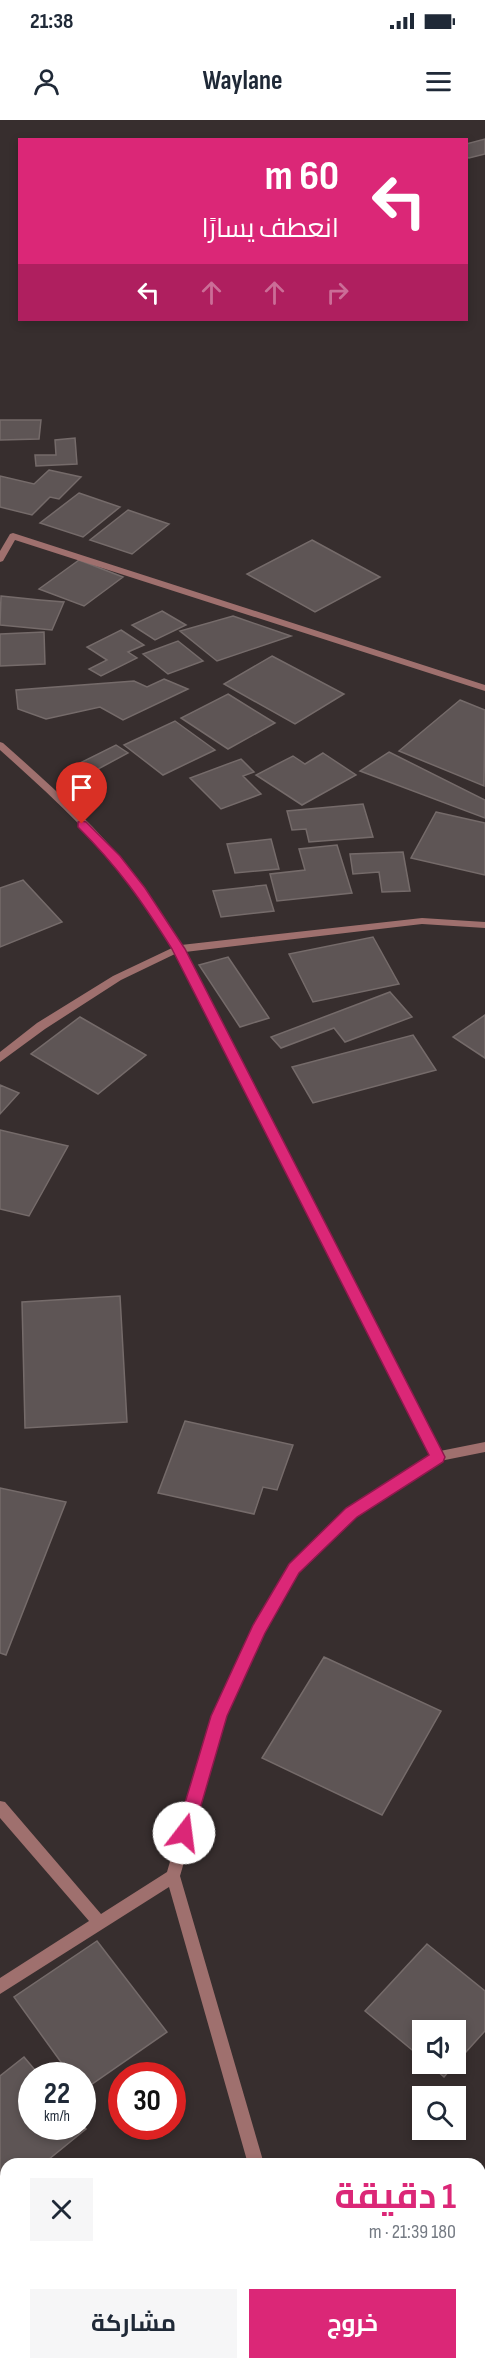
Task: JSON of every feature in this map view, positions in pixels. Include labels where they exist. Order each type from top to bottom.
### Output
[{"type":"street","points":[[0,559],[12,536],[485,688]]},
{"type":"street","points":[[0,745],[116,858],[141,890],[178,949],[437,1457]]},
{"type":"street","points":[[0,1058],[41,1026],[117,978],[178,949],[422,921],[485,924]]},
{"type":"street","points":[[254,2158],[173,1876],[219,1716],[259,1630],[294,1568],[351,1513],[437,1457],[485,1447]]},
{"type":"street","points":[[0,1807],[100,1923]]},
{"type":"street","points":[[0,1987],[173,1876]]},
{"type":"building","points":[[485,139],[485,154],[468,158],[468,143]]},
{"type":"building","points":[[0,420],[41,420],[39,439],[0,440]]},
{"type":"building","points":[[75,438],[77,464],[36,466],[35,455],[56,455],[55,440]]},
{"type":"building","points":[[49,470],[81,477],[59,499],[50,497],[32,515],[0,507],[0,476],[34,484]]},
{"type":"building","points":[[79,493],[120,507],[83,537],[40,523]]},
{"type":"building","points":[[128,510],[169,524],[132,554],[90,540]]},
{"type":"building","points":[[312,540],[380,577],[315,612],[247,574]]},
{"type":"building","points":[[79,560],[123,577],[84,606],[39,589]]},
{"type":"building","points":[[1,596],[64,602],[52,630],[0,625]]},
{"type":"building","points":[[162,611],[186,625],[155,640],[132,625]]},
{"type":"building","points":[[233,616],[291,636],[217,661],[180,631]]},
{"type":"building","points":[[121,630],[144,645],[128,652],[137,658],[101,676],[89,669],[107,660],[87,647]]},
{"type":"building","points":[[44,632],[45,664],[0,666],[0,634]]},
{"type":"building","points":[[178,641],[203,661],[168,674],[143,654]]},
{"type":"building","points":[[272,656],[344,694],[295,724],[224,684]]},
{"type":"building","points":[[164,679],[188,689],[123,720],[100,707],[46,719],[18,709],[16,690],[134,681],[147,687]]},
{"type":"building","points":[[228,694],[275,723],[228,749],[181,718]]},
{"type":"building","points":[[460,700],[485,710],[484,786],[399,751]]},
{"type":"building","points":[[175,721],[215,750],[163,775],[124,745]]},
{"type":"building","points":[[116,745],[128,753],[85,776],[72,767]]},
{"type":"building","points":[[389,752],[485,800],[485,818],[360,771]]},
{"type":"building","points":[[323,753],[356,775],[302,805],[256,775],[293,756],[305,764]]},
{"type":"building","points":[[241,759],[254,772],[243,776],[261,794],[221,809],[190,778]]},
{"type":"building","points":[[363,804],[373,837],[309,842],[306,829],[292,830],[287,811]]},
{"type":"building","points":[[436,812],[485,823],[485,875],[411,858]]},
{"type":"building","points":[[271,839],[279,869],[235,873],[227,844]]},
{"type":"building","points":[[337,845],[352,893],[277,901],[270,874],[305,870],[299,849]]},
{"type":"building","points":[[403,852],[410,891],[382,892],[379,872],[353,874],[350,854]]},
{"type":"building","points":[[23,880],[62,922],[0,947],[0,888]]},
{"type":"building","points":[[266,885],[274,911],[221,917],[213,891]]},
{"type":"building","points":[[373,937],[399,984],[313,1002],[289,954]]},
{"type":"building","points":[[228,957],[269,1018],[240,1027],[199,965]]},
{"type":"building","points":[[390,992],[412,1017],[345,1042],[334,1028],[281,1048],[271,1037]]},
{"type":"building","points":[[485,1015],[485,1058],[453,1037]]},
{"type":"building","points":[[80,1017],[146,1055],[98,1094],[31,1054]]},
{"type":"building","points":[[413,1035],[436,1070],[313,1103],[292,1067]]},
{"type":"building","points":[[0,1085],[19,1093],[0,1114]]},
{"type":"building","points":[[0,1130],[68,1146],[29,1216],[0,1209]]},
{"type":"building","points":[[120,1296],[127,1422],[25,1428],[22,1302]]},
{"type":"building","points":[[185,1421],[293,1445],[277,1490],[263,1487],[254,1514],[158,1493]]},
{"type":"building","points":[[0,1488],[66,1502],[6,1655],[0,1653]]},
{"type":"building","points":[[324,1657],[441,1711],[382,1815],[262,1758]]},
{"type":"building","points":[[97,1941],[167,2032],[124,2062],[108,2062],[108,2073],[96,2081],[96,2062],[61,2062],[14,1997]]},
{"type":"building","points":[[427,1944],[485,1991],[485,2031],[466,2052],[466,2020],[412,2020],[412,2050],[365,2011]]},
{"type":"building","points":[[24,2057],[28,2062],[18,2062],[18,2140],[72,2140],[50,2158],[0,2158],[0,2076]]},
{"type":"route","points":[[82,824],[116,858],[141,890],[178,949],[437,1457],[351,1513],[294,1568],[259,1630],[219,1716],[184,1833]]}]
